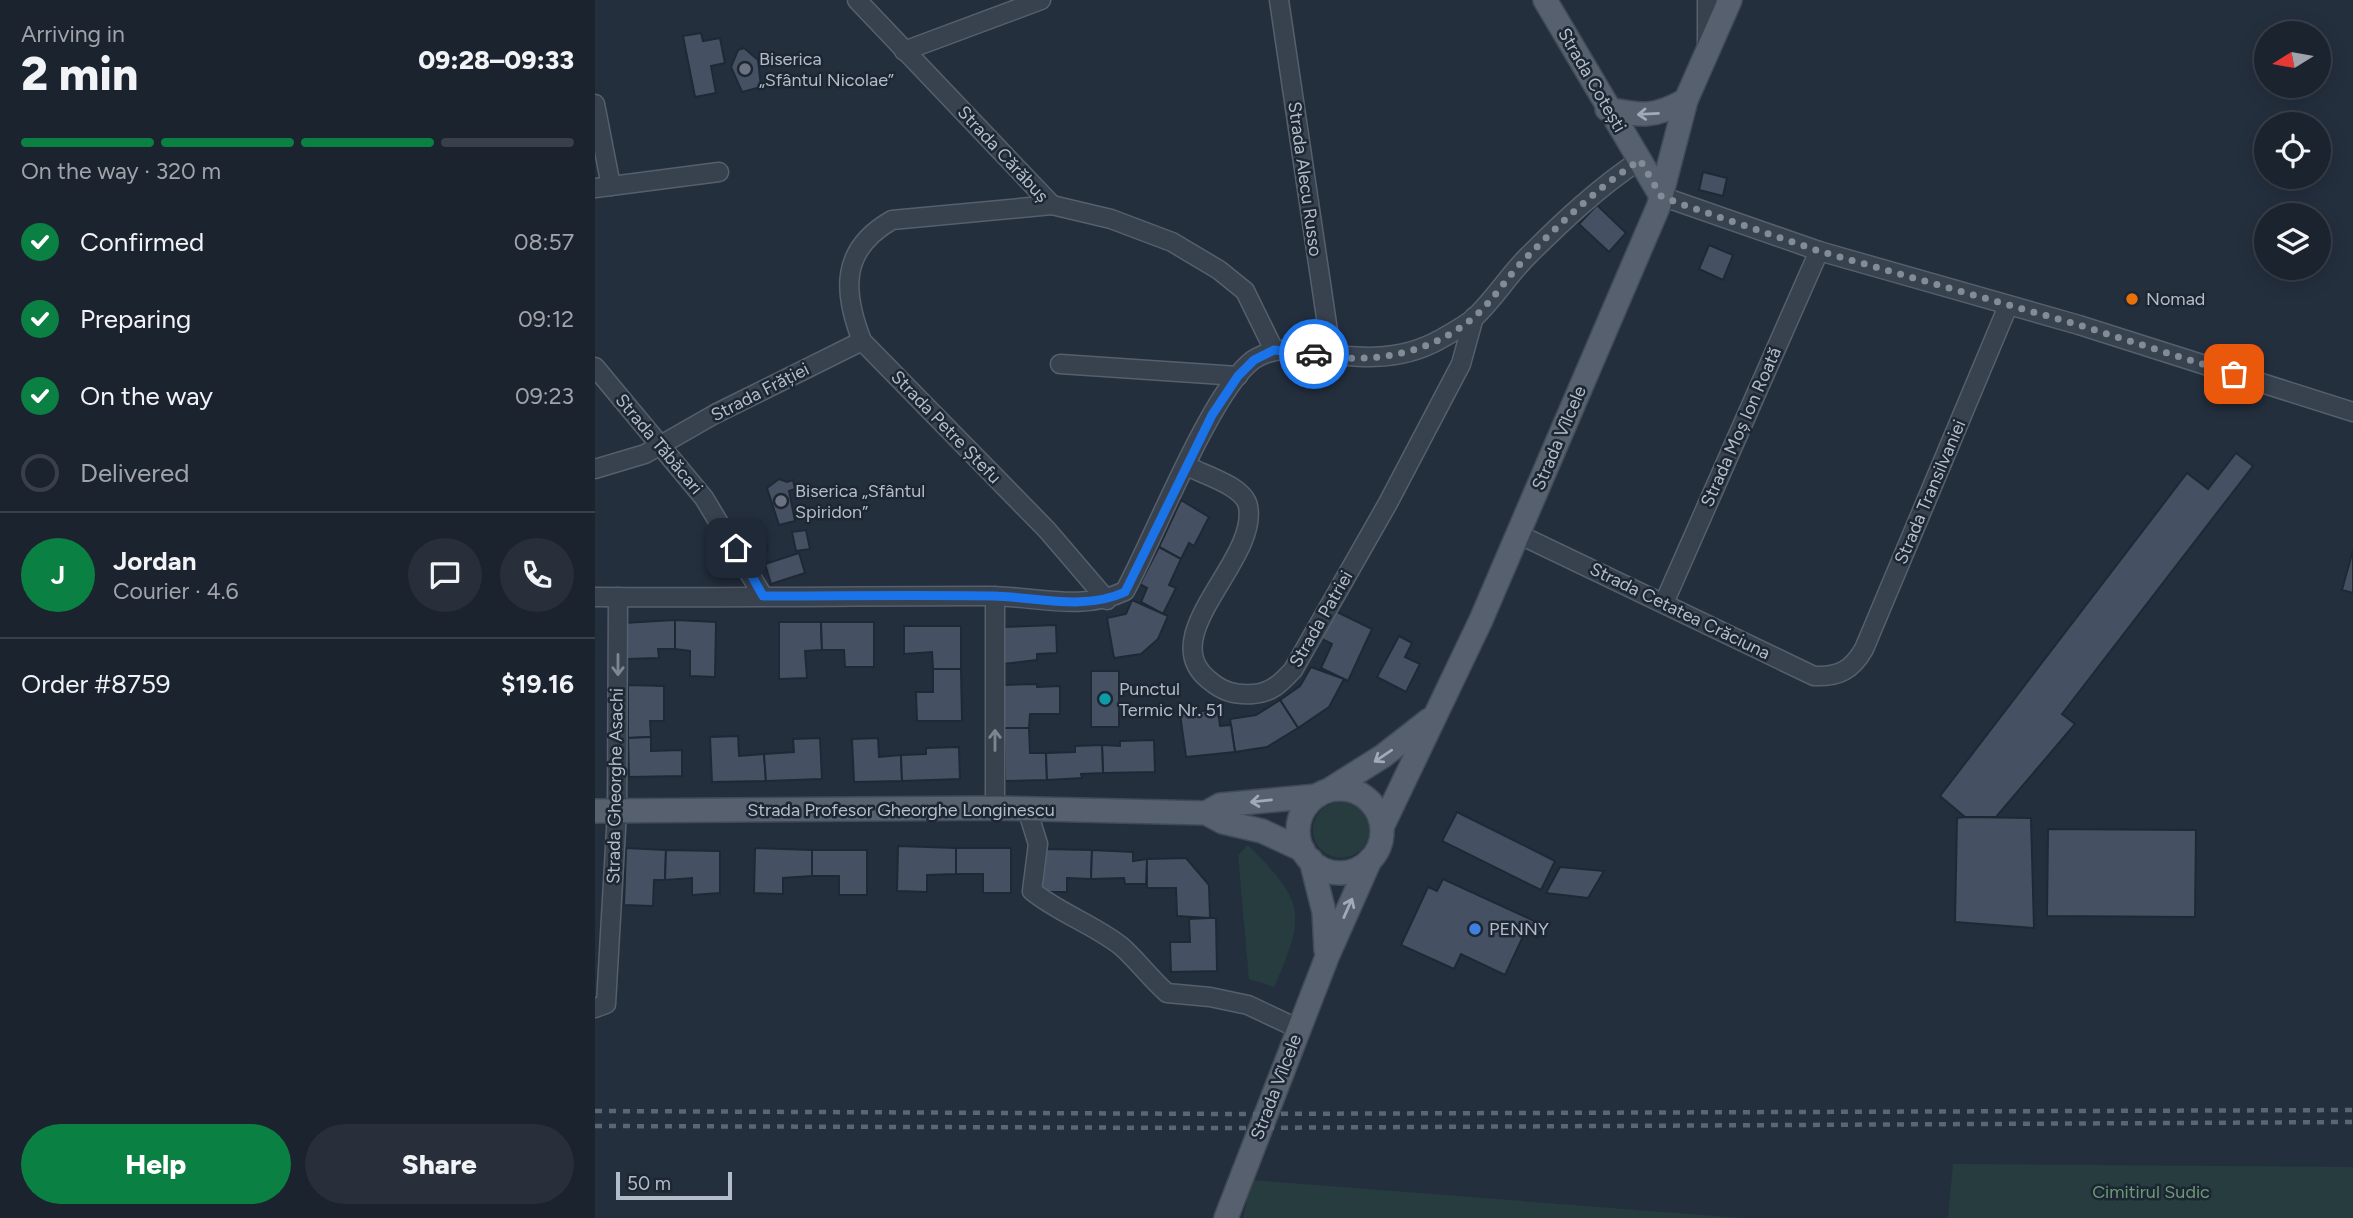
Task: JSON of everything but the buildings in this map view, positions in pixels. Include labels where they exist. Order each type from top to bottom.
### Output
[{"type":"main road","name":"Strada Cotești","points":[[1545,0],[1607,109],[1640,160]]},
{"type":"main road","name":"Strada Vîlcele","points":[[1382,827],[1481,621],[1655,218],[1686,100],[1707,47],[1730,0]]},
{"type":"main road","points":[[1607,109],[1650,115],[1664,113],[1686,100]]},
{"type":"main road","points":[[1640,160],[1661,196]]},
{"type":"main road","name":"Strada Vîlcele","points":[[1323,793],[1392,750],[1433,717]]},
{"type":"main road","points":[[1353,790],[1364,796],[1379,815],[1382,827],[1380,843],[1370,860],[1347,872],[1334,872],[1307,855],[1299,839],[1302,814],[1323,793],[1353,790]]},
{"type":"main road","name":"Strada Profesor Gheorghe Longinescu","points":[[1206,813],[1220,805],[1323,793]]},
{"type":"main road","name":"Strada Profesor Gheorghe Longinescu","points":[[606,811],[995,808],[1206,813],[1223,821],[1262,831],[1307,855]]},
{"type":"main road","name":"Strada Vîlcele","points":[[1307,855],[1324,912],[1327,957]]},
{"type":"main road","name":"Strada Vîlcele","points":[[1226,1218],[1327,957],[1370,860]]},
{"type":"street","name":"Strada Cărăbuș","points":[[857,0],[1052,205]]},
{"type":"street","points":[[904,51],[1041,0]]},
{"type":"street","name":"Strada Alecu Russo","points":[[1279,0],[1332,358]]},
{"type":"street","points":[[1707,0],[1707,47]]},
{"type":"street","points":[[595,104],[603,187],[719,172]]},
{"type":"street","points":[[595,597],[995,596],[1085,603],[1107,600],[1125,592],[1212,415],[1238,376],[1254,360],[1274,350],[1292,350],[1332,358],[1370,358],[1414,351],[1437,341],[1475,317],[1526,257],[1600,188],[1640,160]]},
{"type":"street","points":[[1661,196],[1819,251],[2079,325],[2353,412]]},
{"type":"street","name":"Strada Cărăbuș","points":[[870,232],[893,220],[1052,205]]},
{"type":"street","points":[[1052,205],[1111,219],[1172,242],[1219,270],[1245,291],[1274,350]]},
{"type":"street","name":"Strada Petre Ștefu","points":[[870,232],[855,253],[849,275],[849,301],[862,341],[1047,530],[1107,600]]},
{"type":"street","name":"Strada Moș Ion Roată","points":[[1664,603],[1819,251]]},
{"type":"street","name":"Strada Transilvaniei","points":[[1844,673],[1855,664],[1864,649],[2008,306]]},
{"type":"street","name":"Strada Patriei","points":[[1187,466],[1240,492],[1248,505],[1248,524],[1231,563],[1195,629],[1189,647],[1204,677],[1218,688],[1236,695],[1258,694],[1277,687],[1293,670],[1388,503],[1461,364],[1475,317]]},
{"type":"street","name":"Strada Frăției","points":[[595,469],[629,460],[862,341]]},
{"type":"street","points":[[1060,364],[1238,376]]},
{"type":"street","name":"Strada Tăbăcari","points":[[595,367],[723,524],[763,596]]},
{"type":"street","name":"Strada Cetatea Crăciuna","points":[[1518,534],[1814,676],[1832,677],[1844,673]]},
{"type":"street","points":[[995,596],[995,808]]},
{"type":"street","name":"Strada Gheorghe Asachi","points":[[595,1008],[606,1004],[606,811],[618,597]]},
{"type":"street","points":[[1027,809],[1038,844],[1032,891],[1044,901],[1065,910],[1122,947],[1167,993],[1210,997],[1248,1005],[1299,1029]]},
{"type":"green space","points":[[1335,802],[1347,802],[1361,810],[1369,824],[1367,841],[1361,850],[1347,858],[1335,858],[1318,846],[1313,836],[1313,824],[1325,807]]},
{"type":"green space","points":[[1248,845],[1281,881],[1294,910],[1295,925],[1291,942],[1274,987],[1249,979],[1238,855]]},
{"type":"green space","name":"Cimitirul Sudic","points":[[1953,1164],[2353,1167],[2353,1218],[1948,1218]]},
{"type":"green space","points":[[1252,1180],[1741,1218],[1243,1218]]},
{"type":"railway","points":[[595,1111],[1237,1114],[2353,1110]]},
{"type":"railway","points":[[595,1126],[1230,1128],[2353,1122]]},
{"type":"way so far","points":[[1314,354],[1332,358],[1370,358],[1414,351],[1437,341],[1475,317],[1526,257],[1600,188],[1640,160],[1661,196],[1681,204],[1819,251],[2079,325],[2234,374]]},
{"type":"place","name":"Biserica „Sfântul Nicolae”","points":[[745,69]]},
{"type":"place","name":"Nomad","points":[[2132,299]]},
{"type":"place","name":"Biserica „Sfântul Spiridon”","points":[[781,501]]},
{"type":"place","name":"Punctul Termic Nr. 51","points":[[1105,699]]},
{"type":"place","name":"PENNY","points":[[1475,929]]},
{"type":"route","points":[[736,548],[763,596],[995,596],[1085,603],[1107,600],[1125,592],[1212,415],[1238,376],[1254,360],[1274,350],[1314,354]]}]
